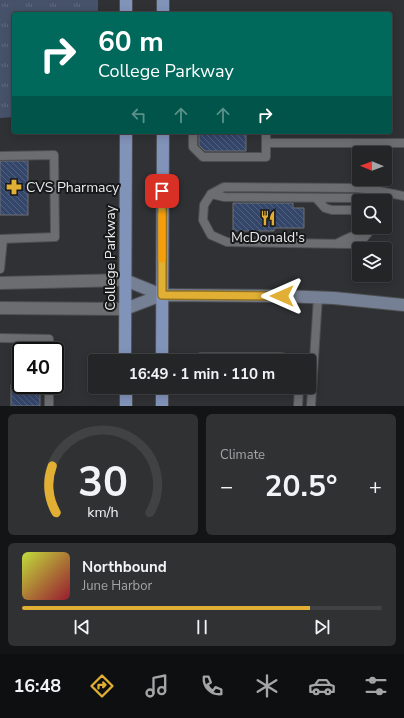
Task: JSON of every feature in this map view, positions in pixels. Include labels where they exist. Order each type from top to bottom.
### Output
[{"type":"main road","points":[[126,0],[126,12]]},
{"type":"main road","points":[[163,0],[163,12]]},
{"type":"main road","name":"College Parkway","points":[[126,134],[126,354]]},
{"type":"main road","points":[[162,134],[162,354]]},
{"type":"main road","points":[[126,394],[126,406]]},
{"type":"main road","points":[[162,394],[162,406]]},
{"type":"street","points":[[0,283],[125,280],[162,295]]},
{"type":"street","points":[[0,308],[125,308],[162,295],[282,296],[404,305]]},
{"type":"lane","points":[[193,134],[193,147],[203,158],[266,157],[266,134]]},
{"type":"lane","points":[[266,143],[404,143]]},
{"type":"lane","points":[[0,156],[54,155],[55,237],[2,239],[0,269]]},
{"type":"lane","points":[[367,234],[363,239],[350,244],[227,242],[211,236],[203,220],[204,205],[211,194],[224,187],[356,188],[404,196]]},
{"type":"lane","points":[[374,190],[374,194]]},
{"type":"lane","points":[[211,194],[224,197],[352,198]]},
{"type":"lane","points":[[316,198],[325,208],[332,210],[352,210]]},
{"type":"lane","points":[[338,244],[358,234]]},
{"type":"lane","points":[[311,406],[318,298]]},
{"type":"lane","points":[[0,338],[49,339],[49,342]]},
{"type":"lane","points":[[49,394],[49,406]]},
{"type":"lane","points":[[298,406],[299,394]]},
{"type":"green space","points":[[0,0],[98,0],[98,12],[12,12],[12,117],[0,118]]},
{"type":"building","points":[[199,134],[246,134],[246,151],[205,151],[199,145]]},
{"type":"building","name":"CVS Pharmacy","points":[[0,161],[28,161],[28,215],[0,215]]},
{"type":"building","name":"McDonald's","points":[[233,203],[293,203],[293,208],[304,208],[304,228],[274,228],[274,231],[233,231]]},
{"type":"building","points":[[11,385],[12,394],[40,394],[40,406],[11,406]]},
{"type":"slow traffic","points":[[162,214],[162,259]]},
{"type":"place","name":"CVS Pharmacy","points":[[14,187]]},
{"type":"place","name":"McDonald's","points":[[268,218]]},
{"type":"route","points":[[162,191],[162,295],[282,296]]}]
